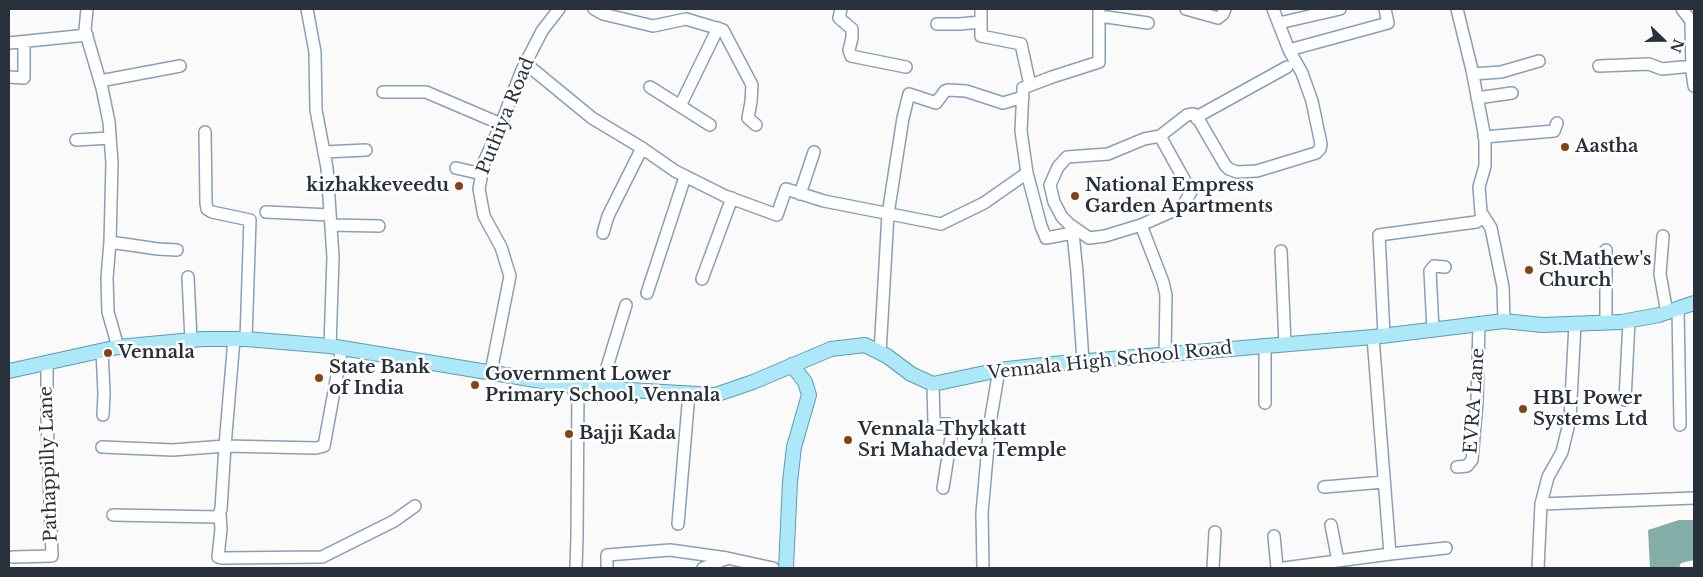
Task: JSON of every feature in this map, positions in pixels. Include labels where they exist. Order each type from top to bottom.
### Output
[{"type":"main road","name":"Vennala High School Road","points":[[933,384],[998,370],[1378,336],[1479,324],[1504,322],[1542,325],[1629,321],[1694,303]]},
{"type":"main road","points":[[9,370],[118,347],[191,340],[240,339],[336,347],[578,386],[715,395],[753,382],[831,349],[865,345],[911,374],[933,384]]},
{"type":"main road","points":[[785,568],[793,456],[809,395],[805,382],[792,365]]},
{"type":"street","points":[[87,9],[85,30],[100,81],[109,122],[112,163],[110,242],[106,278],[108,312],[118,347]]},
{"type":"street","points":[[102,447],[173,450],[225,446],[316,448],[324,446],[336,347],[333,257],[324,152],[316,110],[315,52],[307,9]]},
{"type":"street","name":"Puthiya Road","points":[[491,372],[510,276],[501,247],[484,216],[479,189],[484,162],[526,63],[542,31],[559,9]]},
{"type":"street","points":[[594,9],[603,14],[653,26],[686,19],[723,30],[752,85],[752,102],[748,118],[756,125]]},
{"type":"street","points":[[840,9],[840,18],[852,29],[849,50],[851,56],[906,67]]},
{"type":"street","points":[[981,9],[981,36],[1021,44],[1030,85]]},
{"type":"street","points":[[1186,9],[1218,18],[1225,9]]},
{"type":"street","points":[[1160,136],[1191,192],[1182,207],[1141,225],[1105,236],[1089,238],[1068,224],[1054,202],[1050,185],[1058,167],[1067,157],[1108,154],[1144,139],[1160,136],[1187,115],[1193,114],[1198,119],[1229,170],[1237,172],[1258,171],[1316,153],[1320,149],[1321,144],[1312,101],[1302,73],[1289,50],[1273,9]]},
{"type":"street","points":[[1280,23],[1340,9]]},
{"type":"street","points":[[1289,50],[1388,23],[1385,9]]},
{"type":"street","points":[[1457,9],[1473,74],[1484,137],[1485,166],[1479,186],[1481,212],[1491,228],[1503,287],[1504,322]]},
{"type":"street","points":[[1682,9],[1690,21],[1694,86]]},
{"type":"street","points":[[1083,361],[1077,273],[1072,233],[1046,238],[1041,226],[1027,173],[1021,131],[1024,88],[1099,62],[1100,12],[1148,23]]},
{"type":"street","points":[[937,24],[980,22]]},
{"type":"street","points":[[680,106],[718,28]]},
{"type":"street","points":[[9,43],[86,35]]},
{"type":"street","points":[[9,77],[24,78],[24,42]]},
{"type":"street","points":[[1473,74],[1501,72],[1539,61]]},
{"type":"street","points":[[526,63],[592,118],[685,177],[776,215],[786,189],[824,201],[940,224],[984,203],[1027,173]]},
{"type":"street","points":[[1599,66],[1649,64],[1662,69],[1692,66]]},
{"type":"street","points":[[100,81],[180,66]]},
{"type":"street","points":[[1198,119],[1202,114],[1287,67]]},
{"type":"street","points":[[650,87],[710,125]]},
{"type":"street","points":[[880,353],[888,214],[903,118],[909,94],[936,103],[945,91],[948,90],[966,92],[1003,103],[1023,97]]},
{"type":"street","points":[[383,92],[426,92],[501,124]]},
{"type":"street","points":[[1478,98],[1512,93]]},
{"type":"street","points":[[1484,137],[1554,131],[1557,123]]},
{"type":"street","points":[[205,132],[207,209],[212,212],[250,220],[240,339],[225,446],[218,557],[322,557],[394,521],[415,506]]},
{"type":"street","points":[[76,140],[110,138]]},
{"type":"street","points":[[603,233],[608,216],[642,148]]},
{"type":"street","points":[[324,152],[366,150]]},
{"type":"street","points":[[800,194],[814,152]]},
{"type":"street","points":[[456,168],[482,174]]},
{"type":"street","points":[[647,292],[685,177]]},
{"type":"street","points":[[702,279],[732,198]]},
{"type":"street","points":[[266,212],[380,226]]},
{"type":"street","points":[[1390,554],[1384,482],[1378,336],[1379,235],[1476,222],[1484,217]]},
{"type":"street","points":[[1141,225],[1163,282],[1166,296],[1165,354]]},
{"type":"street","points":[[1663,236],[1660,274],[1672,310],[1680,424]]},
{"type":"street","points":[[110,242],[177,250]]},
{"type":"street","points":[[1606,250],[1606,323]]},
{"type":"street","points":[[1281,251],[1285,344]]},
{"type":"street","points":[[1434,330],[1430,271],[1434,266],[1445,267]]},
{"type":"street","points":[[188,277],[191,340]]},
{"type":"street","points":[[604,388],[607,367],[626,306]]},
{"type":"street","points":[[1625,400],[1629,321]]},
{"type":"street","name":"EVRA Lane","points":[[1457,467],[1468,466],[1472,460],[1477,402],[1479,324]]},
{"type":"street","points":[[1538,568],[1541,504],[1548,477],[1562,452],[1570,419],[1575,324]]},
{"type":"street","points":[[1265,345],[1265,403]]},
{"type":"street","points":[[102,350],[103,415]]},
{"type":"street","name":"Pathappilly Lane","points":[[14,557],[52,556],[46,362]]},
{"type":"street","points":[[983,568],[982,513],[990,422],[998,370]]},
{"type":"street","points":[[933,384],[932,416],[934,422],[948,424],[951,426],[952,431],[943,488]]},
{"type":"street","points":[[576,568],[578,386]]},
{"type":"street","points":[[678,524],[688,393]]},
{"type":"street","points":[[1324,487],[1384,482]]},
{"type":"street","points":[[1541,504],[1694,498]]},
{"type":"street","points":[[113,515],[208,518],[218,517],[220,514]]},
{"type":"street","points":[[1331,525],[1338,561]]},
{"type":"street","points":[[1213,568],[1215,532]]},
{"type":"street","points":[[1274,536],[1277,568]]},
{"type":"street","points":[[1284,568],[1313,566],[1338,561],[1446,548]]},
{"type":"street","points":[[607,568],[607,555],[670,550],[785,568]]},
{"type":"street","points":[[694,553],[696,568]]},
{"type":"street","points":[[704,568],[728,558]]},
{"type":"water","points":[[1679,520],[1694,520],[1694,560],[1681,563],[1679,568],[1650,568],[1648,530]]},
{"type":"place","name":"Aastha","points":[[1565,147]]},
{"type":"place","name":"kizhakkeveedu","points":[[459,186]]},
{"type":"place","name":"National Empress Garden Apartments","points":[[1075,196]]},
{"type":"place","name":"St.Mathew's Church","points":[[1529,270]]},
{"type":"place","name":"Vennala","points":[[108,353]]},
{"type":"place","name":"State Bank of India","points":[[319,378]]},
{"type":"place","name":"Government Lower Primary School, Vennala","points":[[475,385]]},
{"type":"place","name":"HBL Power Systems Ltd","points":[[1523,409]]},
{"type":"place","name":"Bajji Kada","points":[[569,434]]},
{"type":"place","name":"Vennala Thykkatt Sri Mahadeva Temple","points":[[848,440]]}]
